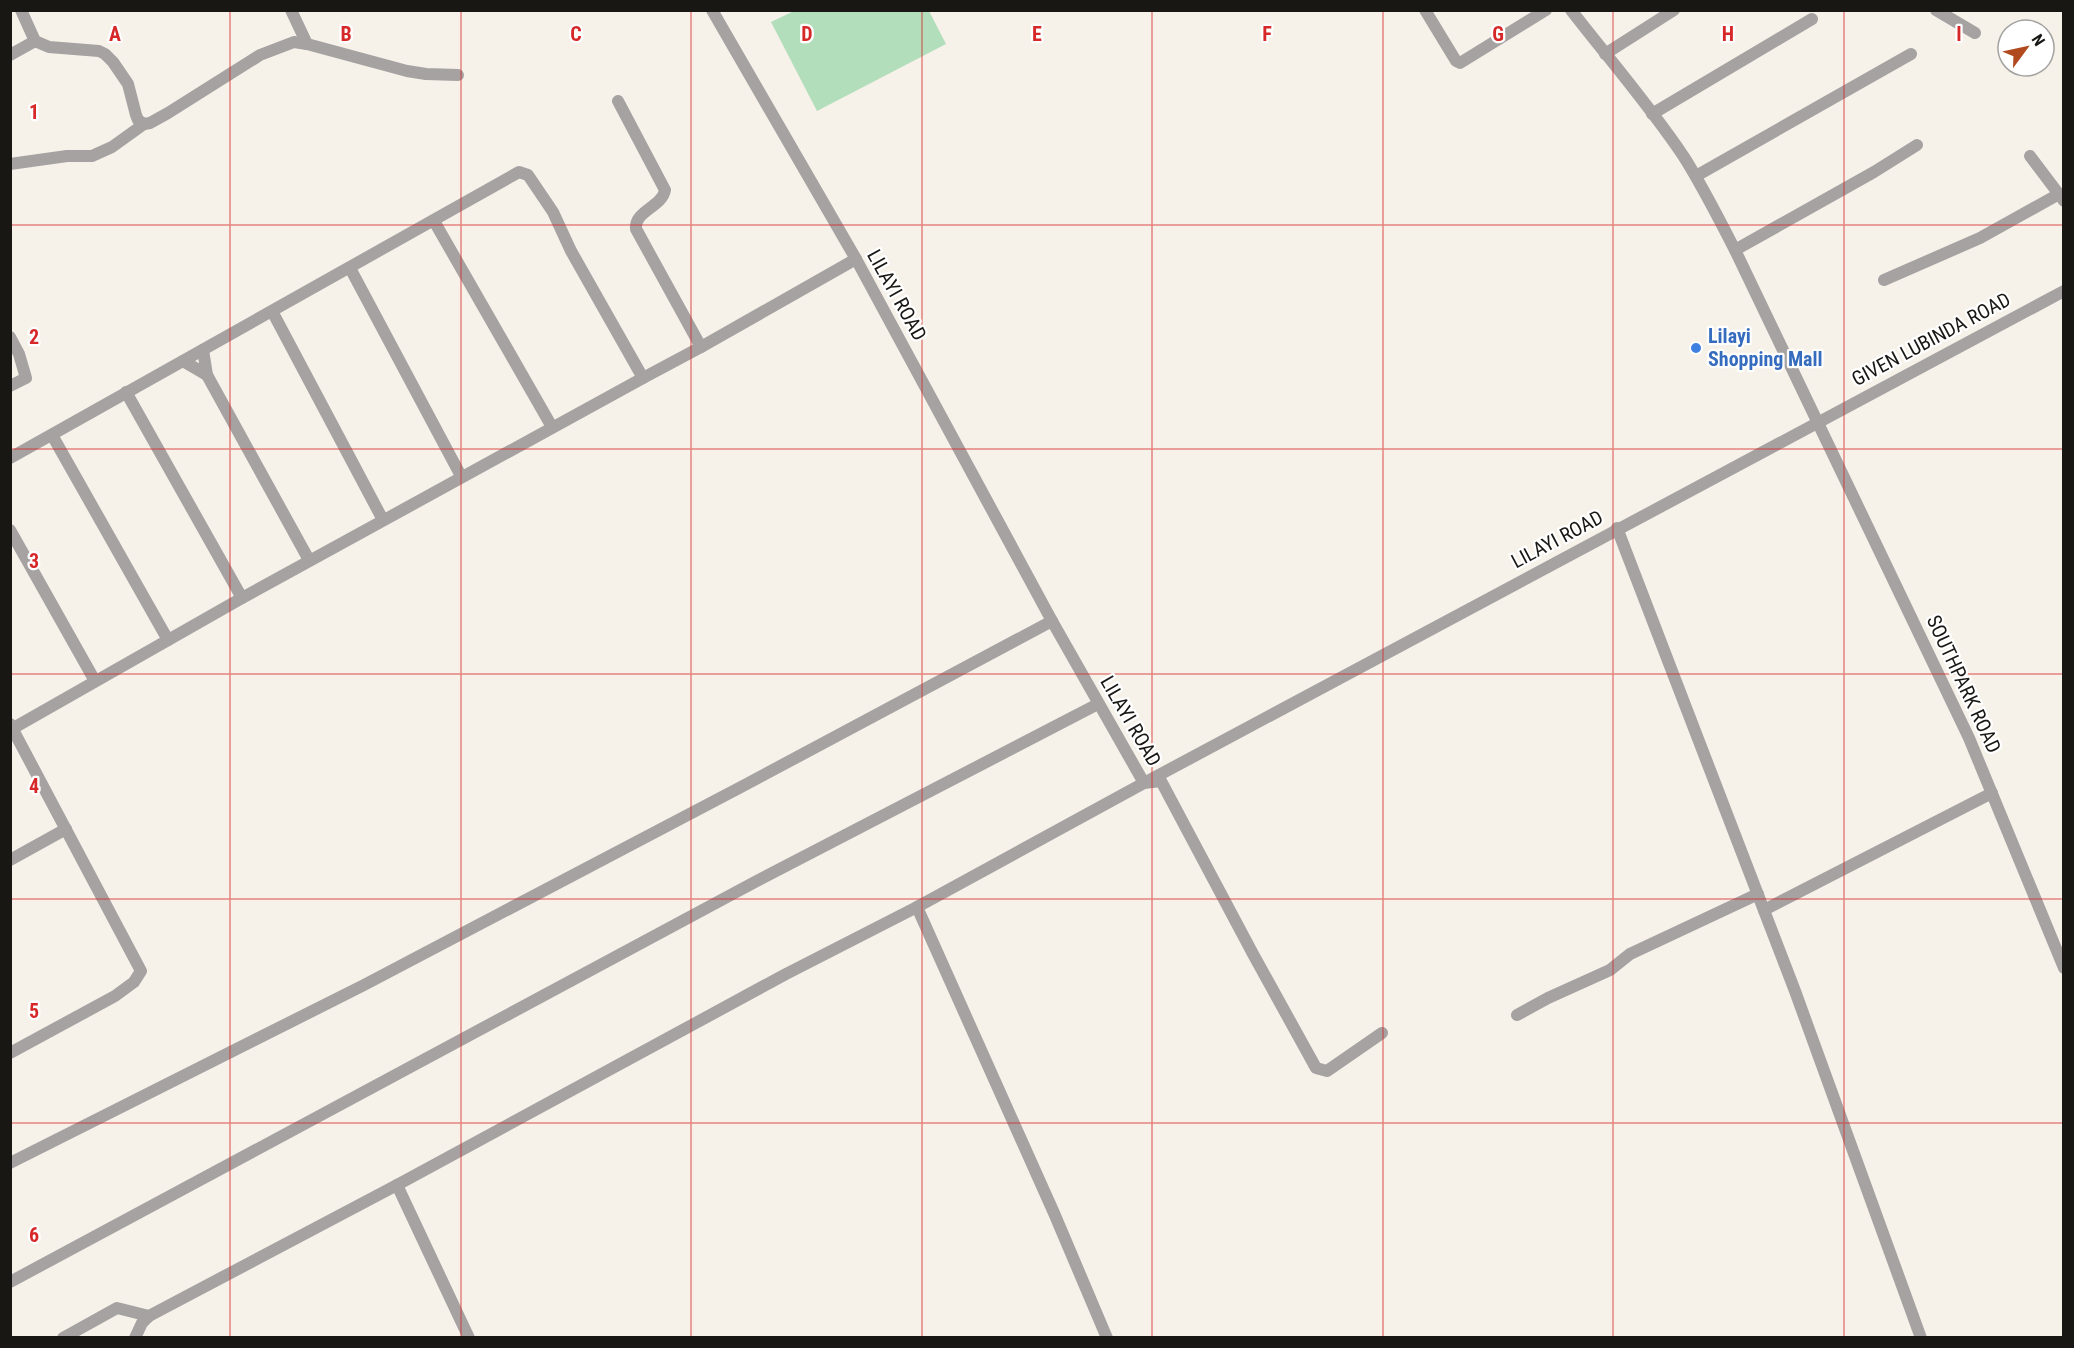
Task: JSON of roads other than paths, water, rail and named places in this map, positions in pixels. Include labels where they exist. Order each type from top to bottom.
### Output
[{"type":"street","points":[[21,10],[35,41],[49,46],[99,51],[105,54],[128,84],[136,115],[138,120],[144,124]]},
{"type":"street","points":[[291,10],[307,44]]},
{"type":"street","name":"LILAYI ROAD","points":[[712,10],[856,259],[1052,621],[1144,783],[1817,422]]},
{"type":"street","points":[[1425,10],[1456,61],[1460,63],[1546,10]]},
{"type":"street","name":"SOUTHPARK ROAD","points":[[1571,10],[1652,114],[1696,176],[1735,250],[1964,728],[2064,968]]},
{"type":"street","points":[[1605,54],[1674,10]]},
{"type":"street","points":[[1936,10],[1975,33]]},
{"type":"street","points":[[1652,114],[1812,18]]},
{"type":"street","points":[[10,56],[35,41]]},
{"type":"street","points":[[10,164],[67,156],[92,156],[112,147],[144,124],[168,113],[260,55],[294,42],[407,71],[458,75]]},
{"type":"street","points":[[1696,176],[1911,54]]},
{"type":"street","points":[[618,101],[665,190],[660,201],[640,217],[636,229],[701,347]]},
{"type":"street","points":[[1735,250],[1874,172],[1917,145]]},
{"type":"street","points":[[1884,280],[1980,238],[2061,198],[2030,156]]},
{"type":"street","points":[[10,458],[519,172],[528,175],[553,212],[571,251],[643,378]]},
{"type":"street","points":[[434,221],[552,427]]},
{"type":"street","points":[[10,1053],[116,996],[134,982],[141,971],[11,728],[309,560],[701,347],[856,259]]},
{"type":"street","points":[[350,268],[461,476]]},
{"type":"street","name":"GIVEN LUBINDA ROAD","points":[[1817,422],[2064,291]]},
{"type":"street","points":[[272,311],[383,520]]},
{"type":"street","points":[[10,337],[20,354],[27,378],[10,386]]},
{"type":"street","points":[[203,350],[207,375],[309,560]]},
{"type":"street","points":[[183,361],[207,375]]},
{"type":"street","points":[[126,392],[242,598]]},
{"type":"street","points":[[52,435],[168,640]]},
{"type":"street","points":[[1617,528],[1758,894],[1922,1338]]},
{"type":"street","points":[[10,530],[95,681]]},
{"type":"street","points":[[10,1163],[364,984],[1052,621]]},
{"type":"street","points":[[10,1282],[753,884],[1098,704]]},
{"type":"street","points":[[135,1338],[142,1323],[149,1316],[397,1185],[786,974],[917,907],[1144,783],[1161,781],[1316,1068],[1327,1071],[1382,1033]]},
{"type":"street","points":[[1764,910],[1992,793]]},
{"type":"street","points":[[10,860],[66,829]]},
{"type":"street","points":[[1517,1015],[1548,998],[1610,970],[1630,954],[1758,894]]},
{"type":"street","points":[[917,907],[1107,1338]]},
{"type":"street","points":[[397,1185],[469,1338]]},
{"type":"street","points":[[63,1338],[117,1308],[149,1316]]},
{"type":"place","name":"Lilayi Shopping Mall","points":[[1696,348]]}]
